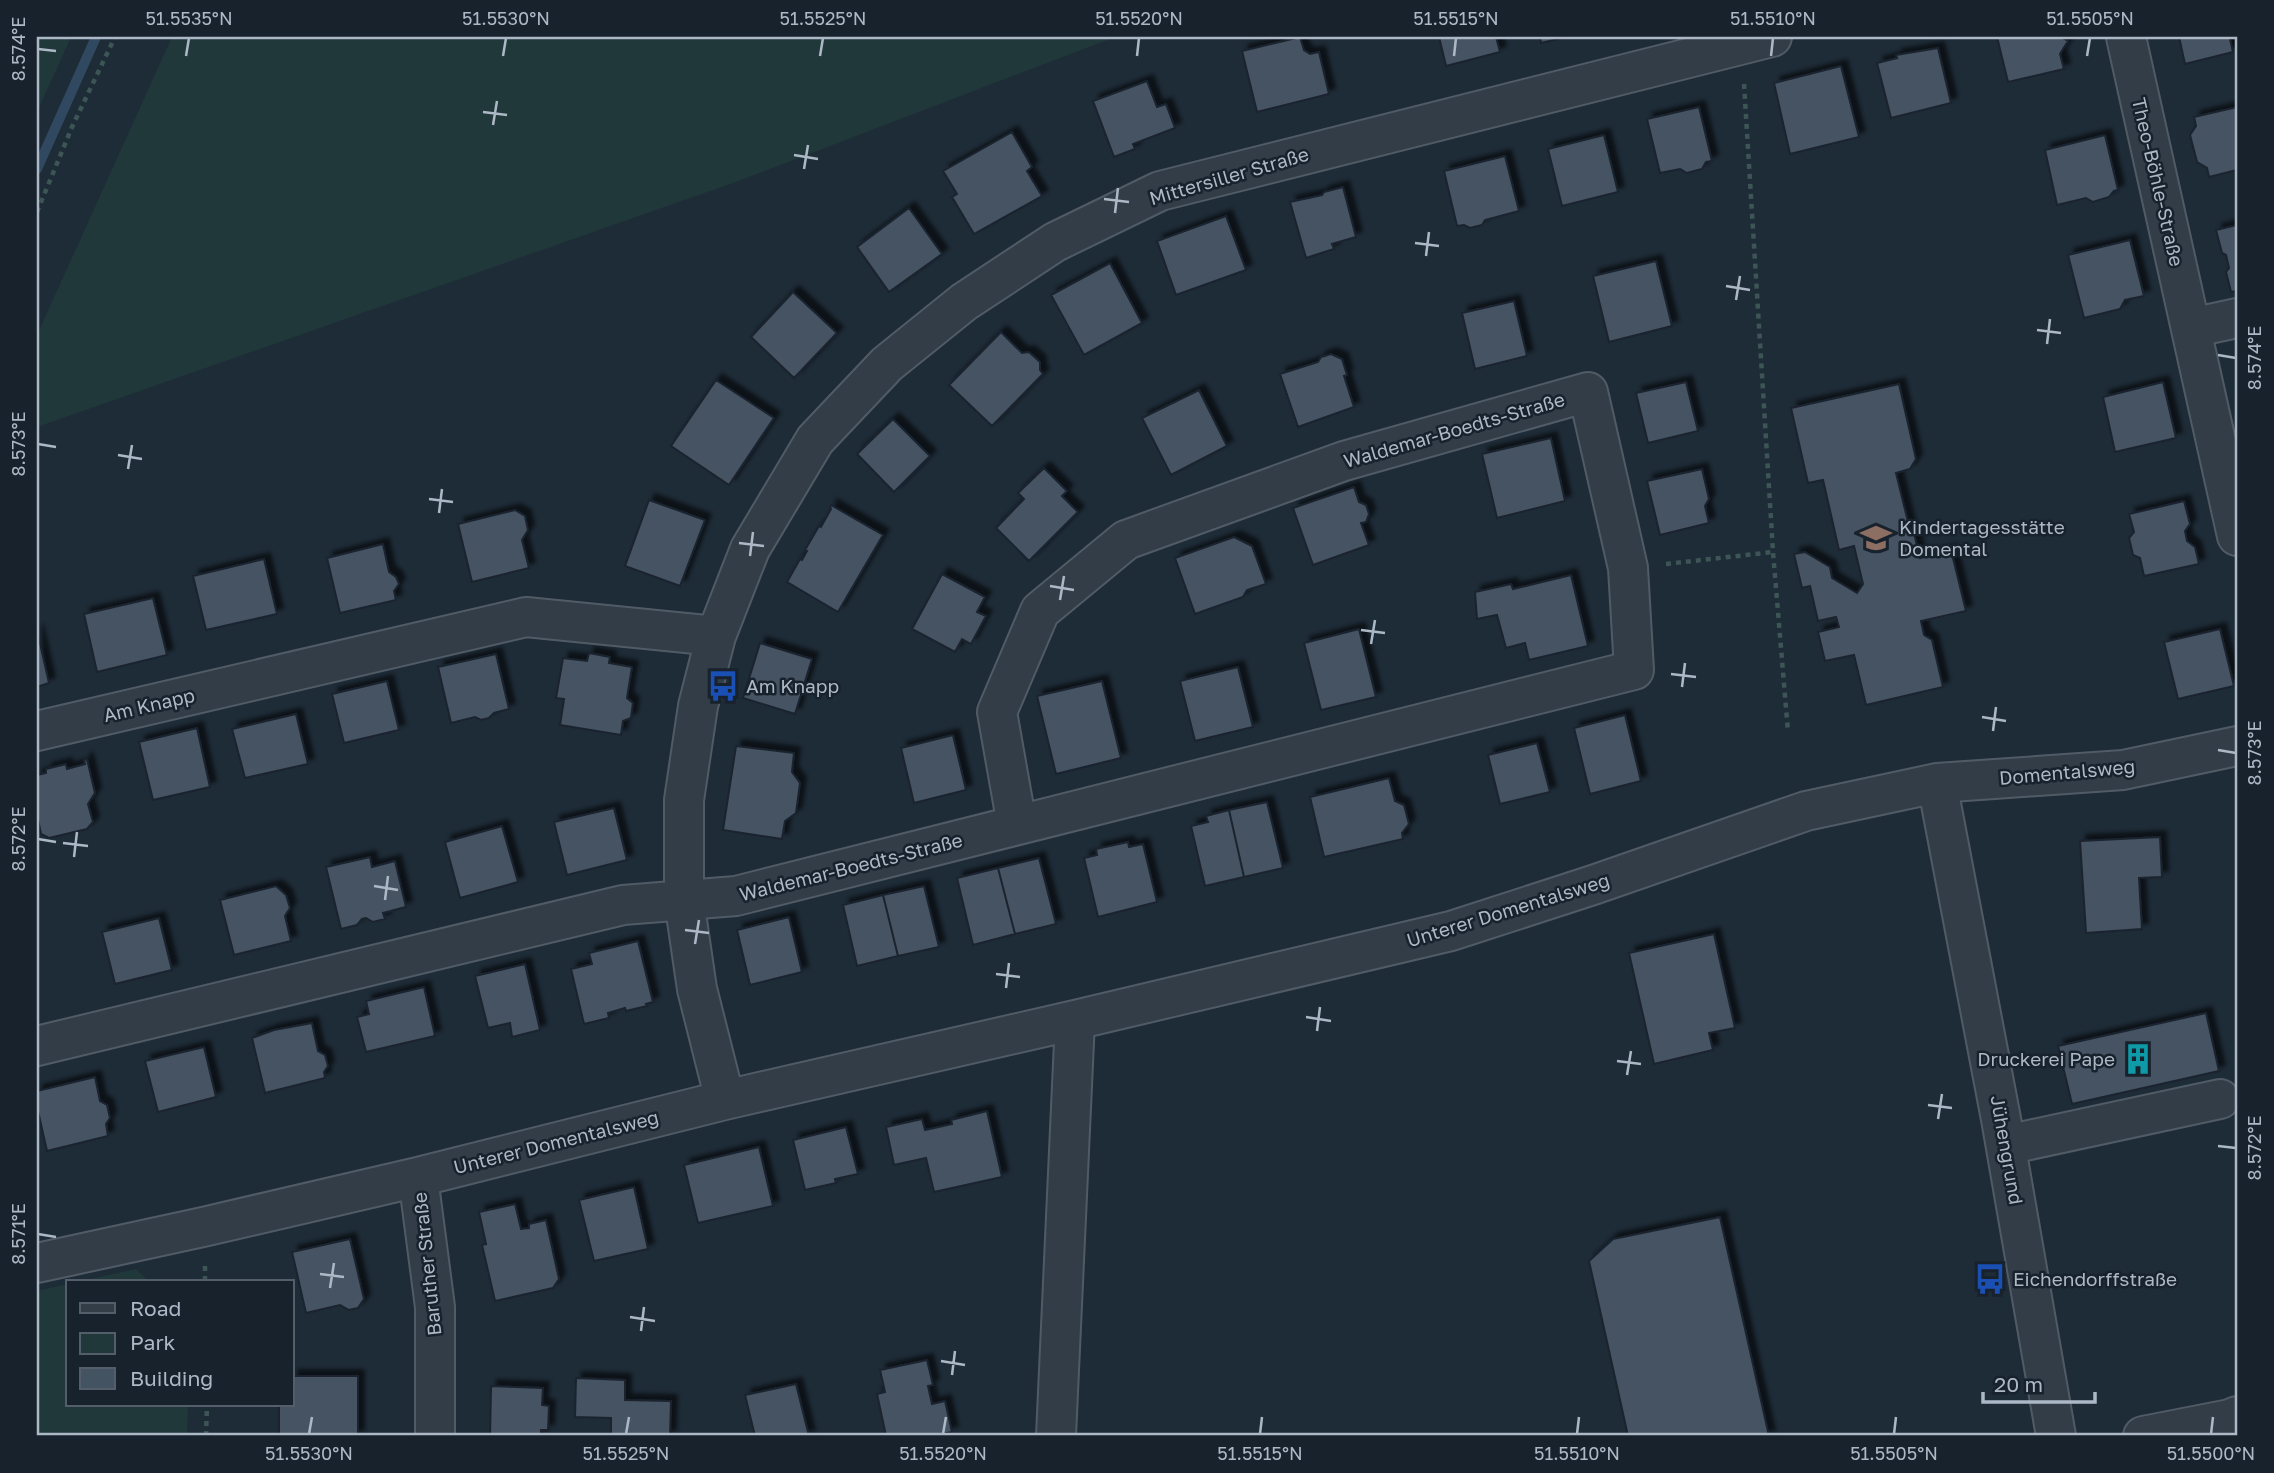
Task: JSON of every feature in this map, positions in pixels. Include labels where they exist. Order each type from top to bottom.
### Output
[{"type":"street","name":"Theo-Böhle-Straße","points":[[2126,37],[2237,536]]},
{"type":"street","name":"Mittersiller Straße","points":[[725,1100],[697,989],[684,900],[684,800],[698,706],[716,636],[750,549],[815,440],[887,364],[964,302],[1055,242],[1160,191],[1757,41]]},
{"type":"street","points":[[2190,328],[2237,318]]},
{"type":"street","name":"Waldemar-Boedts-Straße","points":[[684,900],[736,896],[1634,670],[1628,568],[1588,392],[1344,461],[1126,540],[1040,611],[997,712],[1017,825]]},
{"type":"street","name":"Am Knapp","points":[[37,731],[526,617],[716,636]]},
{"type":"street","name":"Domentalsweg","points":[[1937,783],[2123,770],[2237,746]]},
{"type":"street","name":"Unterer Domentalsweg","points":[[37,1263],[418,1177],[725,1100],[1451,931],[1806,811],[1937,783]]},
{"type":"street","name":"Jühengrund","points":[[1937,783],[2006,1145],[2056,1436]]},
{"type":"street","points":[[37,1046],[624,905],[684,900]]},
{"type":"street","points":[[1056,1436],[1075,1020]]},
{"type":"street","points":[[2006,1145],[2220,1099]]},
{"type":"street","name":"Baruther Straße","points":[[418,1177],[435,1307],[435,1436]]},
{"type":"street","points":[[2143,1436],[2237,1416]]},
{"type":"path","points":[[37,212],[72,127],[115,37]]},
{"type":"path","points":[[1757,41],[1773,552],[1788,732]]},
{"type":"path","points":[[1628,568],[1773,552]]},
{"type":"path","points":[[205,1436],[207,1406]]},
{"type":"green space","points":[[37,37],[71,37],[37,112]]},
{"type":"green space","points":[[172,37],[1115,37],[733,183],[37,427],[37,335]]},
{"type":"green space","points":[[136,1269],[147,1280],[86,1280]]},
{"type":"green space","points":[[66,1284],[66,1406],[188,1406],[187,1436],[37,1436],[37,1291]]},
{"type":"building","points":[[1300,37],[1304,50],[1310,54],[1319,52],[1329,94],[1257,112],[1242,51]]},
{"type":"building","points":[[1439,37],[1496,37],[1500,52],[1446,66]]},
{"type":"building","points":[[1540,37],[1567,37],[1541,43]]},
{"type":"building","points":[[1997,37],[2061,37],[2068,41],[2060,54],[2064,69],[2008,82]]},
{"type":"building","points":[[2179,37],[2231,37],[2233,52],[2185,64]]},
{"type":"building","points":[[1938,48],[1951,103],[1891,118],[1877,63],[1897,58],[1896,55]]},
{"type":"building","points":[[1841,66],[1859,137],[1790,154],[1774,83]]},
{"type":"building","points":[[1147,81],[1157,107],[1166,104],[1175,128],[1133,144],[1135,149],[1114,157],[1093,101]]},
{"type":"building","points":[[1699,107],[1712,161],[1706,162],[1702,169],[1687,173],[1680,169],[1660,173],[1647,119]]},
{"type":"building","points":[[2237,107],[2237,170],[2209,177],[2207,168],[2197,162],[2190,135],[2196,126],[2194,117]]},
{"type":"building","points":[[1012,132],[1032,167],[1027,171],[1042,196],[974,234],[952,197],[957,194],[943,171]]},
{"type":"building","points":[[1604,135],[1618,192],[1562,206],[1548,149]]},
{"type":"building","points":[[2105,135],[2118,190],[2109,197],[2093,202],[2086,198],[2057,205],[2045,150]]},
{"type":"building","points":[[1505,156],[1519,211],[1485,220],[1482,225],[1470,228],[1457,226],[1444,171]]},
{"type":"building","points":[[1343,187],[1356,237],[1332,244],[1334,249],[1306,258],[1290,202]]},
{"type":"building","points":[[909,208],[942,254],[889,292],[857,247]]},
{"type":"building","points":[[1226,216],[1246,270],[1176,295],[1157,241]]},
{"type":"building","points":[[2237,225],[2237,291],[2231,292],[2226,272],[2229,268],[2226,255],[2222,253],[2216,230]]},
{"type":"building","points":[[2130,240],[2144,296],[2125,300],[2120,309],[2084,318],[2068,255]]},
{"type":"building","points":[[1656,261],[1672,326],[1609,342],[1593,276]]},
{"type":"building","points":[[1110,263],[1142,323],[1084,355],[1051,295]]},
{"type":"building","points":[[793,292],[837,333],[794,378],[751,337]]},
{"type":"building","points":[[1514,301],[1527,356],[1475,369],[1462,313]]},
{"type":"building","points":[[1001,332],[1022,353],[1029,352],[1040,362],[1043,374],[992,426],[949,385]]},
{"type":"building","points":[[1331,354],[1342,359],[1347,375],[1344,376],[1354,407],[1298,427],[1280,374],[1318,362],[1321,357]]},
{"type":"building","points":[[716,380],[774,418],[729,485],[671,446]]},
{"type":"building","points":[[1686,382],[1698,431],[1648,443],[1636,393]]},
{"type":"building","points":[[2163,382],[2176,438],[2115,452],[2103,397]]},
{"type":"building","name":"Kindertagesstätte Domental","points":[[1899,384],[1916,459],[1910,469],[1896,473],[1910,530],[1913,529],[1920,558],[1951,550],[1966,611],[1921,621],[1924,635],[1932,640],[1943,687],[1866,705],[1854,655],[1825,661],[1818,632],[1839,627],[1836,617],[1818,621],[1810,586],[1802,588],[1794,554],[1805,552],[1830,567],[1832,578],[1857,593],[1863,584],[1854,546],[1839,550],[1823,480],[1808,483],[1791,408]]},
{"type":"building","points":[[1199,390],[1227,446],[1171,475],[1142,418]]},
{"type":"building","points":[[893,419],[930,456],[894,492],[857,454]]},
{"type":"building","points":[[1551,438],[1565,501],[1497,518],[1482,454]]},
{"type":"building","points":[[1044,468],[1067,491],[1062,496],[1078,512],[1029,561],[996,528],[1024,499],[1018,493]]},
{"type":"building","points":[[1702,469],[1709,499],[1705,506],[1709,523],[1660,535],[1647,481]]},
{"type":"building","points":[[1354,487],[1359,502],[1366,505],[1369,514],[1366,522],[1361,523],[1369,545],[1313,565],[1293,508]]},
{"type":"building","points":[[649,500],[705,520],[680,586],[625,566]]},
{"type":"building","points":[[2184,501],[2190,524],[2185,531],[2187,541],[2195,547],[2199,564],[2144,576],[2140,558],[2133,555],[2129,538],[2134,532],[2129,514]]},
{"type":"building","points":[[831,505],[883,535],[838,612],[787,582],[800,559],[802,560],[819,526],[821,527]]},
{"type":"building","points":[[515,510],[525,516],[528,530],[522,540],[529,568],[472,582],[458,524]]},
{"type":"building","points":[[1234,537],[1252,546],[1266,584],[1247,590],[1243,597],[1195,614],[1175,558]]},
{"type":"building","points":[[383,544],[389,572],[396,577],[399,584],[394,591],[396,600],[340,613],[327,558]]},
{"type":"building","points":[[264,559],[277,614],[206,630],[193,576]]},
{"type":"building","points":[[942,574],[985,597],[977,612],[986,616],[971,644],[962,639],[955,652],[912,629]]},
{"type":"building","points":[[1571,575],[1588,646],[1529,660],[1525,643],[1506,648],[1497,615],[1477,619],[1475,592],[1511,584],[1513,589]]},
{"type":"building","points":[[153,598],[167,655],[97,672],[84,614]]},
{"type":"building","points":[[1359,629],[1376,697],[1321,710],[1304,643]]},
{"type":"building","points":[[2220,629],[2234,686],[2178,699],[2164,642]]},
{"type":"building","points":[[37,630],[49,683],[37,687]]},
{"type":"building","points":[[760,643],[812,659],[795,714],[743,698]]},
{"type":"building","points":[[589,653],[610,657],[609,663],[632,667],[627,698],[633,703],[631,718],[623,721],[621,735],[560,725],[564,699],[556,698],[563,658],[587,661]]},
{"type":"building","points":[[496,654],[509,709],[481,720],[475,717],[451,723],[438,667]]},
{"type":"building","points":[[1238,667],[1253,727],[1195,741],[1180,681]]},
{"type":"building","points":[[387,681],[399,730],[344,743],[332,694]]},
{"type":"building","points":[[1102,681],[1121,758],[1056,774],[1037,696]]},
{"type":"building","points":[[296,714],[308,764],[245,778],[232,729]]},
{"type":"building","points":[[1625,715],[1641,781],[1590,794],[1574,728]]},
{"type":"building","points":[[197,728],[210,787],[153,800],[139,742]]},
{"type":"building","points":[[953,735],[966,790],[914,803],[901,748]]},
{"type":"building","points":[[1537,743],[1550,792],[1500,804],[1488,755]]},
{"type":"building","points":[[736,746],[794,753],[792,772],[800,783],[796,813],[785,821],[782,839],[723,830]]},
{"type":"building","points":[[87,759],[95,793],[88,804],[93,822],[87,829],[49,838],[41,834],[37,815],[37,775],[46,773],[46,769],[66,764],[67,769],[85,764],[84,760]]},
{"type":"building","points":[[1389,778],[1395,801],[1404,805],[1409,824],[1402,833],[1403,839],[1324,857],[1310,797]]},
{"type":"building","points":[[1267,802],[1283,868],[1244,877],[1229,810]]},
{"type":"building","points":[[614,808],[627,860],[567,875],[554,822]]},
{"type":"building","points":[[1229,810],[1244,877],[1205,886],[1191,826],[1208,822],[1206,816]]},
{"type":"building","points":[[502,826],[518,882],[460,898],[445,842]]},
{"type":"building","points":[[2160,837],[2162,877],[2139,878],[2142,929],[2086,933],[2080,841]]},
{"type":"building","points":[[1128,842],[1129,847],[1143,844],[1157,902],[1098,917],[1084,858],[1097,855],[1096,849]]},
{"type":"building","points":[[370,857],[372,867],[395,861],[406,907],[383,913],[385,919],[373,922],[366,918],[357,925],[341,929],[326,867]]},
{"type":"building","points":[[1039,858],[1056,924],[1015,934],[998,868]]},
{"type":"building","points":[[998,868],[1015,934],[973,945],[957,878]]},
{"type":"building","points":[[276,886],[286,895],[290,908],[285,916],[291,941],[234,955],[220,900]]},
{"type":"building","points":[[924,886],[939,947],[898,956],[883,895]]},
{"type":"building","points":[[883,895],[898,956],[857,966],[843,905]]},
{"type":"building","points":[[789,917],[802,972],[750,985],[737,930]]},
{"type":"building","points":[[159,918],[172,970],[115,984],[102,932]]},
{"type":"building","points":[[1714,934],[1735,1028],[1709,1033],[1713,1050],[1654,1064],[1629,953]]},
{"type":"building","points":[[638,941],[653,1002],[646,1004],[647,1006],[608,1013],[609,1018],[584,1024],[571,969],[592,964],[589,953]]},
{"type":"building","points":[[525,964],[540,1030],[512,1037],[510,1023],[488,1028],[475,976]]},
{"type":"building","points":[[424,987],[435,1036],[366,1052],[357,1017],[369,1014],[366,1001]]},
{"type":"building","name":"Druckerei Pape","points":[[2206,1013],[2219,1071],[2072,1104],[2058,1046]]},
{"type":"building","points":[[312,1023],[318,1051],[325,1055],[328,1066],[324,1072],[325,1078],[265,1093],[252,1038],[274,1030]]},
{"type":"building","points":[[204,1047],[216,1097],[158,1112],[145,1061]]},
{"type":"building","points":[[95,1077],[100,1101],[107,1105],[110,1118],[106,1124],[108,1136],[47,1151],[37,1107],[37,1091]]},
{"type":"building","points":[[987,1111],[1002,1177],[934,1192],[926,1158],[894,1165],[886,1127],[922,1119],[925,1130],[952,1124],[951,1120]]},
{"type":"building","points":[[846,1127],[858,1174],[835,1179],[836,1183],[805,1190],[793,1140]]},
{"type":"building","points":[[759,1147],[773,1206],[698,1223],[684,1165]]},
{"type":"building","points":[[634,1187],[648,1249],[594,1261],[579,1200]]},
{"type":"building","points":[[515,1204],[521,1229],[546,1220],[559,1279],[553,1288],[495,1301],[482,1245],[486,1244],[479,1212]]},
{"type":"building","points":[[1720,1217],[1769,1436],[1628,1436],[1589,1261],[1613,1239]]},
{"type":"building","points":[[350,1239],[364,1299],[358,1308],[349,1310],[340,1305],[306,1313],[292,1252]]},
{"type":"building","points":[[927,1360],[933,1385],[928,1386],[932,1404],[945,1401],[952,1432],[932,1436],[886,1436],[877,1394],[885,1392],[880,1370]]},
{"type":"building","points":[[294,1376],[358,1376],[358,1436],[279,1436],[279,1406],[294,1406]]},
{"type":"building","points":[[576,1378],[625,1380],[625,1400],[671,1401],[670,1436],[611,1436],[611,1418],[575,1417]]},
{"type":"building","points":[[796,1384],[809,1436],[755,1436],[745,1395]]},
{"type":"building","points":[[491,1386],[543,1388],[542,1405],[549,1406],[548,1430],[541,1430],[541,1436],[490,1436]]},
{"type":"waterway","points":[[37,169],[96,37]]},
{"type":"place","name":"Kindertagesstätte Domental","points":[[1876,538]]},
{"type":"place","name":"Am Knapp","points":[[723,686]]},
{"type":"place","name":"Druckerei Pape","points":[[2138,1059]]},
{"type":"place","name":"Eichendorffstraße","points":[[1990,1279]]}]
